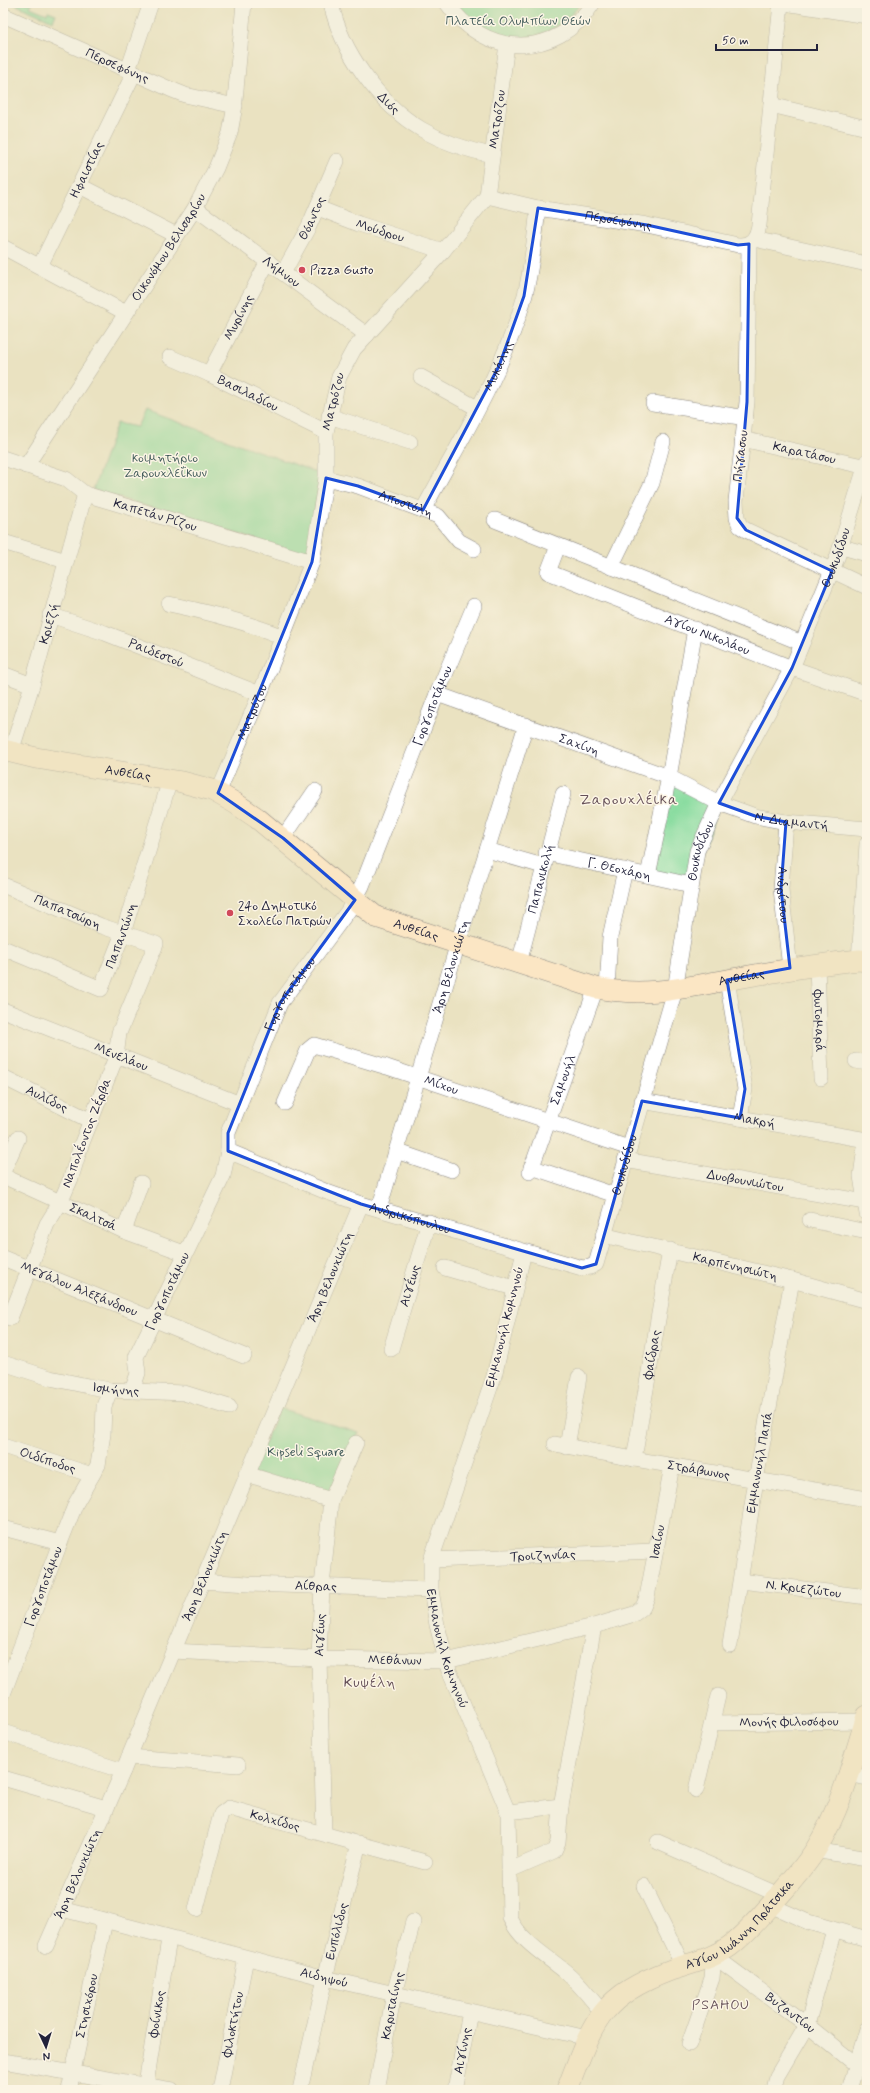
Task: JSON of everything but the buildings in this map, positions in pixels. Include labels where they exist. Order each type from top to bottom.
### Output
[{"type":"main road","name":"Ανθείας","points":[[7,751],[194,784],[218,793],[236,803],[283,838],[376,917],[602,989],[638,993],[675,990],[790,968],[863,960]]},
{"type":"main road","name":"Αγίου Ιωάννη Πράτσικα","points":[[567,2090],[587,2038],[602,2012],[629,1990],[683,1966],[714,1956],[737,1940],[775,1900],[815,1850],[833,1816],[858,1776],[866,1718]]},
{"type":"street","name":"Ηφαιστίας","points":[[40,266],[80,186],[131,71],[151,3]]},
{"type":"street","name":"Οικονόμου Βελισαρίου","points":[[26,466],[195,208],[225,147],[230,133],[235,106],[244,3]]},
{"type":"street","name":"Διός","points":[[330,3],[343,40],[356,63],[390,104],[419,128],[438,139],[492,155]]},
{"type":"street","points":[[447,3],[455,15],[478,34],[492,41],[524,45],[542,42],[558,36],[572,27],[593,3]]},
{"type":"street","name":"Πήγασου","points":[[781,3],[759,225],[752,242],[746,418],[742,439],[736,501],[737,518],[740,526],[867,587]]},
{"type":"street","points":[[785,3],[867,16]]},
{"type":"street","name":"Περσεφόνης","points":[[3,15],[185,95],[235,106]]},
{"type":"street","name":"Ματρόζου","points":[[218,793],[260,694],[312,562],[326,478],[326,432],[339,377],[354,349],[443,250],[487,196],[507,44]]},
{"type":"street","points":[[771,105],[867,128]]},
{"type":"street","name":"Θόαντος","points":[[283,273],[318,208],[337,161]]},
{"type":"street","points":[[80,186],[176,235]]},
{"type":"street","name":"Περσεφόνης","points":[[487,196],[538,208],[647,225],[738,245],[752,242]]},
{"type":"street","name":"Λήμνου","points":[[195,208],[367,335]]},
{"type":"street","name":"Μούδρου","points":[[318,208],[360,224],[443,250]]},
{"type":"street","name":"Μυκάλης","points":[[423,510],[499,366],[524,296],[530,272],[538,208]]},
{"type":"street","points":[[752,242],[867,264]]},
{"type":"street","points":[[3,247],[126,313]]},
{"type":"street","name":"Μυρίνης","points":[[209,374],[268,261]]},
{"type":"street","name":"Βασιλαδίου","points":[[170,357],[209,374],[326,432]]},
{"type":"street","points":[[422,376],[477,408]]},
{"type":"street","points":[[653,403],[746,418]]},
{"type":"street","points":[[329,416],[410,442]]},
{"type":"street","name":"Καρατάσου","points":[[742,439],[866,465]]},
{"type":"street","points":[[611,567],[652,483],[663,442]]},
{"type":"street","name":"Καπετάν Ρίζου","points":[[3,458],[66,479],[85,494],[312,562]]},
{"type":"street","name":"Θουκυδίδου","points":[[596,1264],[603,1235],[675,990],[697,851],[719,803],[792,668],[842,547],[866,465]]},
{"type":"street","name":"Αποστόλη","points":[[326,478],[358,486],[438,516],[459,541],[474,549]]},
{"type":"street","name":"Κριεζή","points":[[7,751],[32,685],[50,615],[85,494]]},
{"type":"street","name":"Αγίου Νικολάου","points":[[495,520],[802,643]]},
{"type":"street","points":[[3,542],[66,561]]},
{"type":"street","name":"Αγίου Νικολάου","points":[[558,546],[548,572],[792,668],[867,694]]},
{"type":"street","points":[[842,547],[867,554]]},
{"type":"street","points":[[169,604],[246,623],[283,637]]},
{"type":"street","name":"Γοργοποτάμου","points":[[132,1391],[138,1373],[136,1357],[184,1253],[223,1176],[228,1151],[228,1133],[280,1003],[355,900],[377,851],[437,694],[474,606]]},
{"type":"street","name":"Ραιδεστού","points":[[50,615],[105,633],[260,694]]},
{"type":"street","points":[[648,875],[669,777],[695,629]]},
{"type":"street","points":[[3,674],[32,685]]},
{"type":"street","name":"Σαχίνη","points":[[437,694],[669,777],[719,803]]},
{"type":"street","name":"Άρη Βελουχιώτη","points":[[379,1209],[458,943],[526,725]]},
{"type":"street","name":"Παπαντώνη","points":[[3,948],[101,989],[123,933],[170,780]]},
{"type":"street","points":[[283,838],[315,791]]},
{"type":"street","name":"Παπανικολή","points":[[519,963],[545,859],[564,794]]},
{"type":"street","name":"Ν. Διαμαντή","points":[[719,803],[755,816],[786,822],[867,829]]},
{"type":"street","name":"Ανδρίτσου","points":[[786,822],[781,889],[790,968]]},
{"type":"street","points":[[863,960],[867,844]]},
{"type":"street","name":"Γ. Θεοχάρη","points":[[487,850],[625,870],[691,885]]},
{"type":"street","name":"Σαμουήλ","points":[[615,1194],[530,1170],[602,989],[610,937],[625,870]]},
{"type":"street","name":"Παπατσώρη","points":[[3,885],[101,926],[156,944]]},
{"type":"street","name":"Ναπολέοντος Ζέρβα","points":[[10,1318],[47,1224],[60,1203],[71,1178],[78,1154],[116,1057],[119,1033],[156,944]]},
{"type":"street","name":"Φωτομαρά","points":[[817,964],[821,1078]]},
{"type":"street","points":[[727,980],[745,1089],[740,1118]]},
{"type":"street","name":"Μενελάου","points":[[3,1010],[116,1057],[240,1104]]},
{"type":"street","name":"Μίχου","points":[[285,1103],[308,1050],[314,1046],[549,1121],[627,1154]]},
{"type":"street","name":"Αυλίδος","points":[[3,1077],[91,1121]]},
{"type":"street","name":"Μακρή","points":[[642,1101],[866,1140]]},
{"type":"street","points":[[3,1172],[18,1138]]},
{"type":"street","points":[[866,1140],[861,1176],[866,1208]]},
{"type":"street","name":"Ανδρικόπουλου","points":[[228,1151],[327,1192],[361,1204],[429,1222],[524,1252],[582,1268],[590,1267],[596,1264]]},
{"type":"street","points":[[396,1151],[451,1170]]},
{"type":"street","name":"Δυοβουνιώτου","points":[[627,1154],[866,1208]]},
{"type":"street","name":"Σκαλτσά","points":[[3,1176],[124,1231],[184,1253]]},
{"type":"street","points":[[124,1231],[141,1183]]},
{"type":"street","name":"Άρη Βελουχιώτη","points":[[46,1946],[129,1757],[201,1581],[361,1204]]},
{"type":"street","points":[[810,1220],[867,1232]]},
{"type":"street","name":"Αιγέως","points":[[390,1349],[429,1222]]},
{"type":"street","name":"Καρπενησιώτη","points":[[603,1235],[792,1280],[867,1301]]},
{"type":"street","name":"Φαίδρας","points":[[634,1459],[670,1250]]},
{"type":"street","name":"Εμμανουήλ Κομνηνού","points":[[524,1252],[514,1288],[494,1376],[431,1560],[431,1590],[437,1625],[446,1661],[508,1812],[510,1918],[514,1927],[523,1937],[569,1974],[602,2012]]},
{"type":"street","name":"Μεγάλου Αλεξάνδρου","points":[[3,1258],[244,1356]]},
{"type":"street","points":[[445,1268],[514,1288]]},
{"type":"street","name":"Εμμανουήλ Παπά","points":[[730,1645],[756,1480],[792,1280]]},
{"type":"street","name":"Ισμήνης","points":[[3,1363],[50,1378],[110,1390],[184,1393],[229,1406]]},
{"type":"street","name":"Στράβωνος","points":[[579,1377],[561,1445],[672,1466],[867,1499]]},
{"type":"street","name":"Γοργοποτάμου","points":[[3,1694],[76,1503],[99,1461],[103,1434],[104,1406],[110,1390]]},
{"type":"street","name":"Αιγέως","points":[[324,1833],[319,1659],[322,1586],[331,1500],[356,1443]]},
{"type":"street","name":"Οιδίποδος","points":[[3,1446],[92,1475]]},
{"type":"street","name":"Ισαίου","points":[[634,1614],[643,1607],[647,1597],[672,1466]]},
{"type":"street","points":[[246,1474],[331,1500]]},
{"type":"street","points":[[3,1528],[60,1543]]},
{"type":"street","name":"Τροιζηνίας","points":[[431,1560],[655,1551]]},
{"type":"street","name":"Αίθρας","points":[[201,1581],[431,1590]]},
{"type":"street","name":"Ν. Κριεζώτου","points":[[741,1581],[867,1596]]},
{"type":"street","name":"Μεθάνων","points":[[173,1651],[319,1659],[446,1661],[594,1626],[634,1614]]},
{"type":"street","points":[[510,1870],[554,1851],[558,1842],[561,1806],[594,1626]]},
{"type":"street","points":[[696,1790],[718,1696]]},
{"type":"street","name":"Μονής Φιλοσόφου","points":[[712,1723],[866,1718]]},
{"type":"street","points":[[3,1732],[123,1771]]},
{"type":"street","points":[[129,1757],[238,1765]]},
{"type":"street","points":[[3,1778],[106,1808]]},
{"type":"street","points":[[508,1812],[561,1806]]},
{"type":"street","name":"Κολχίδος","points":[[196,1909],[221,1814],[226,1810],[234,1808],[425,1862]]},
{"type":"street","points":[[658,1842],[775,1900],[795,1917],[867,1939]]},
{"type":"street","name":"Ευπόλιδος","points":[[300,2090],[325,1978],[359,1843]]},
{"type":"street","points":[[815,1850],[867,1860]]},
{"type":"street","points":[[644,1886],[683,1966]]},
{"type":"street","name":"Αιδηψού","points":[[62,1909],[325,1978],[587,2038]]},
{"type":"street","name":"Στησιχόρου","points":[[69,2090],[106,1921]]},
{"type":"street","name":"Καρυταίνης","points":[[376,2090],[394,1994],[412,1922]]},
{"type":"street","points":[[774,2090],[777,2076],[807,2025],[834,1930]]},
{"type":"street","name":"Φοίνικος","points":[[145,2088],[169,1938]]},
{"type":"street","points":[[689,2044],[712,1978],[714,1956]]},
{"type":"street","name":"Βυζαντίου","points":[[714,1956],[862,2067]]},
{"type":"street","name":"Φιλοκτήτου","points":[[220,2090],[246,1958]]},
{"type":"street","name":"Αιγίνης","points":[[455,2090],[470,2012]]},
{"type":"street","points":[[849,2090],[862,2067],[867,2028]]},
{"type":"street","points":[[3,2061],[145,2088],[172,2090]]},
{"type":"highlighted area","points":[[538,208],[647,225],[738,245],[749,244],[747,402],[737,518],[746,530],[832,571],[792,668],[719,803],[755,816],[786,822],[781,889],[790,968],[727,980],[745,1089],[740,1118],[642,1101],[596,1264],[582,1268],[361,1204],[228,1151],[228,1133],[280,1003],[355,900],[283,838],[218,793],[312,562],[326,478],[358,486],[423,510],[499,366],[524,296]]},
{"type":"green space","points":[[12,3],[32,3],[30,7],[47,14],[48,11],[56,14],[53,21]]},
{"type":"green space","name":"Πλατεία Ολυμπίων Θεών","points":[[455,3],[581,3],[560,24],[549,31],[536,36],[509,38],[495,35],[481,29],[471,21]]},
{"type":"green space","name":"κοιμητήριο Ζαρουχλεΐκων","points":[[145,410],[321,474],[308,552],[303,554],[93,490],[117,423],[137,427]]},
{"type":"green space","points":[[669,777],[719,803],[691,885],[648,875]]},
{"type":"green space","name":"Kipseli Square","points":[[279,1408],[359,1433],[329,1496],[252,1473]]},
{"type":"place","name":"Pizza Gusto","points":[[302,270]]},
{"type":"place","name":"24ο Δημοτικό Σχολείο Πατρών","points":[[230,913]]},
{"type":"district","name":"Ζαρουχλέικα","points":[[629,800]]},
{"type":"district","name":"Κυψέλη","points":[[370,1683]]},
{"type":"district","name":"PSAHOU","points":[[721,2005]]}]
